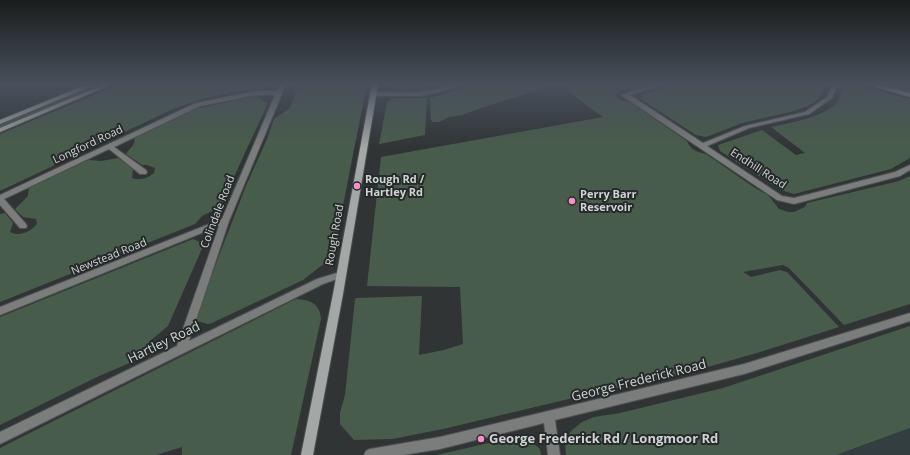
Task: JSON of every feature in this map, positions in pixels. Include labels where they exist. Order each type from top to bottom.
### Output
[{"type":"street","points":[[0,122],[41,105]]},
{"type":"street","points":[[0,130],[59,105]]},
{"type":"street","name":"Longford Road","points":[[0,199],[195,105]]},
{"type":"street","name":"Colindale Road","points":[[181,349],[225,221],[274,105]]},
{"type":"street","name":"Rough Road","points":[[310,455],[320,389],[371,105]]},
{"type":"street","name":"Endhill Road","points":[[645,105],[702,146],[780,198],[794,201],[897,174],[910,167]]},
{"type":"street","points":[[702,146],[746,127],[808,113],[819,105]]},
{"type":"street","points":[[109,146],[143,172]]},
{"type":"street","points":[[0,199],[23,226]]},
{"type":"street","name":"Newstead Road","points":[[0,311],[225,221]]},
{"type":"street","name":"Hartley Road","points":[[0,438],[320,281],[340,275]]},
{"type":"street","name":"George Frederick Road","points":[[370,455],[440,443],[549,418],[744,369],[910,317]]},
{"type":"street","points":[[549,418],[554,455]]},
{"type":"shaded area","points":[[910,428],[910,455],[836,455],[858,447]]},
{"type":"green space","points":[[48,105],[57,105],[0,129],[0,125]]},
{"type":"green space","points":[[69,105],[184,105],[173,109],[0,191],[0,134]]},
{"type":"green space","points":[[213,105],[267,105],[220,207],[202,216],[195,224],[0,302],[0,214],[5,213],[13,223],[10,232],[17,234],[25,233],[37,224],[36,219],[23,217],[15,209],[28,196],[29,187],[88,160],[101,161],[118,158],[133,169],[132,178],[147,178],[154,173],[155,168],[142,165],[126,154],[134,144],[134,137],[199,108]]},
{"type":"green space","points":[[291,105],[363,105],[332,261],[321,266],[303,280],[212,323],[208,324],[194,320],[246,186],[267,139],[274,119],[290,108]]},
{"type":"green space","points":[[386,105],[427,105],[425,135],[379,144]]},
{"type":"green space","points":[[430,105],[490,105],[462,115],[449,117],[439,122],[433,122],[431,120]]},
{"type":"green space","points":[[587,105],[634,105],[687,141],[690,147],[706,154],[755,188],[768,195],[779,209],[788,212],[794,212],[805,207],[807,203],[899,181],[910,176],[910,304],[844,325],[789,268],[783,265],[743,272],[751,277],[780,270],[787,272],[839,327],[757,353],[676,376],[619,387],[443,429],[392,439],[354,440],[340,424],[340,413],[345,395],[356,298],[422,296],[419,355],[444,350],[463,344],[460,287],[367,286],[381,157],[603,117]]},
{"type":"green space","points":[[651,105],[809,105],[794,111],[742,123],[706,137],[696,135]]},
{"type":"green space","points":[[834,105],[910,105],[910,158],[891,169],[794,194],[781,190],[720,151],[718,145],[762,130],[796,155],[805,153],[771,127],[806,119]]},
{"type":"green space","points":[[193,239],[204,244],[168,326],[150,341],[141,358],[97,377],[0,425],[0,317]]},
{"type":"green space","points":[[296,299],[306,300],[317,306],[321,319],[291,455],[182,455],[182,447],[156,455],[0,455],[0,448]]},
{"type":"green space","points":[[910,326],[910,428],[836,455],[566,455],[565,442],[571,431],[582,422],[594,417],[620,413],[723,388]]},
{"type":"green space","points":[[523,435],[540,449],[541,455],[437,455]]},
{"type":"place","name":"Rough Rd / Hartley Rd","points":[[357,186]]},
{"type":"place","name":"Perry Barr Reservoir","points":[[572,201]]},
{"type":"place","name":"George Frederick Rd / Longmoor Rd","points":[[481,439]]}]
